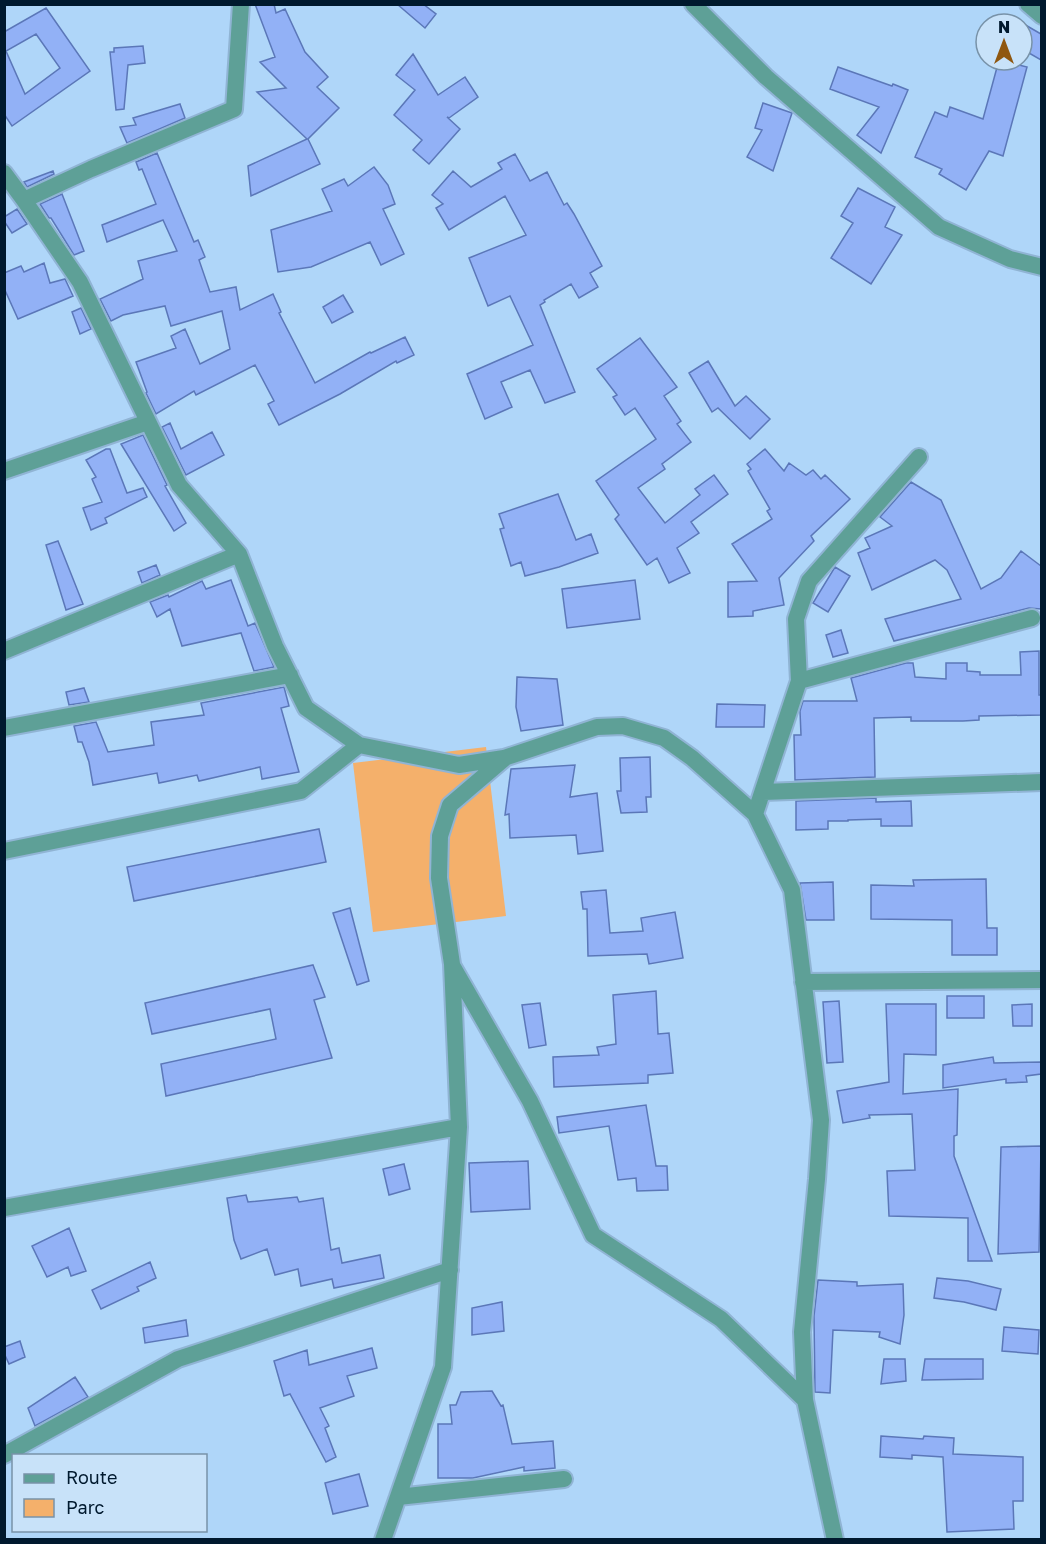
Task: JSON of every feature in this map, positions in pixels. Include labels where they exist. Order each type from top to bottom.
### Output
[{"type":"street","points":[[24,200],[90,169],[234,109],[241,4]]},
{"type":"street","points":[[693,4],[766,77],[939,227],[1010,259],[1041,267]]},
{"type":"street","points":[[1028,4],[1041,16]]},
{"type":"street","points":[[4,173],[80,282],[179,485],[239,554],[275,646],[306,708],[359,745],[459,765],[504,758],[597,728],[623,726],[664,738],[692,758],[755,814],[792,890],[821,1120],[802,1332],[805,1400],[835,1539]]},
{"type":"street","points":[[4,471],[148,422]]},
{"type":"street","points":[[755,814],[800,681],[796,619],[809,581],[920,458]]},
{"type":"street","points":[[4,651],[239,554]]},
{"type":"street","points":[[800,681],[1032,618]]},
{"type":"street","points":[[4,728],[290,675]]},
{"type":"street","points":[[4,851],[301,791],[359,745]]},
{"type":"street","points":[[383,1539],[443,1367],[459,1127],[452,964],[439,878],[440,836],[450,805],[504,758]]},
{"type":"street","points":[[763,792],[1041,782]]},
{"type":"street","points":[[452,964],[530,1101],[593,1235],[722,1319],[805,1400]]},
{"type":"street","points":[[804,982],[1041,980]]},
{"type":"street","points":[[4,1208],[459,1127]]},
{"type":"street","points":[[4,1455],[178,1359],[450,1270]]},
{"type":"street","points":[[398,1497],[564,1479]]},
{"type":"green space","points":[[486,747],[506,916],[373,932],[353,763]]},
{"type":"building","points":[[255,4],[274,4],[276,13],[285,9],[305,52],[328,77],[317,87],[339,108],[308,139],[320,164],[251,196],[248,166],[307,139],[257,92],[286,88],[260,62],[275,57]]},
{"type":"building","points":[[397,4],[423,4],[436,14],[425,28]]},
{"type":"building","points":[[46,8],[90,71],[12,126],[4,114],[4,32]],"holes":[[[36,34],[60,68],[25,94],[6,51]]]},
{"type":"building","points":[[1034,30],[1041,34],[1041,60],[1034,56]]},
{"type":"building","points":[[143,46],[145,63],[128,65],[124,109],[116,110],[110,52],[114,52],[114,48]]},
{"type":"building","points":[[413,54],[438,95],[465,77],[478,97],[449,118],[447,117],[460,129],[429,164],[413,150],[422,140],[394,115],[415,90],[396,75]]},
{"type":"building","points":[[838,67],[908,90],[881,153],[857,135],[879,107],[830,89]]},
{"type":"building","points":[[996,72],[1026,72],[1003,156],[989,151],[966,190],[939,174],[942,169],[915,157],[935,112],[947,117],[950,107],[983,119]]},
{"type":"building","points":[[763,103],[792,113],[773,171],[747,157],[762,130],[755,128]]},
{"type":"building","points":[[180,104],[185,118],[127,143],[120,127],[136,125],[133,118]]},
{"type":"building","points":[[157,153],[194,242],[198,240],[205,257],[199,260],[210,292],[236,287],[240,310],[273,294],[281,312],[279,313],[315,383],[370,352],[405,337],[414,355],[397,363],[396,361],[340,394],[279,425],[268,404],[274,401],[255,365],[196,395],[194,391],[156,414],[136,362],[176,348],[171,336],[185,329],[200,364],[230,349],[222,311],[171,326],[165,306],[123,315],[111,321],[100,299],[143,279],[138,261],[177,251],[163,220],[107,242],[102,225],[156,204],[142,169],[139,170],[136,162]]},
{"type":"building","points":[[515,154],[530,181],[547,172],[564,205],[567,203],[574,214],[602,266],[590,273],[598,287],[579,298],[571,284],[544,300],[545,302],[540,305],[575,392],[545,403],[530,370],[501,382],[512,407],[485,419],[467,374],[533,345],[510,296],[488,306],[469,258],[526,235],[505,196],[449,230],[436,208],[443,204],[432,195],[453,171],[471,187],[502,169],[498,163]]},
{"type":"building","points":[[374,167],[388,185],[395,204],[383,209],[404,254],[381,265],[370,242],[311,267],[278,272],[271,230],[332,211],[322,189],[344,179],[348,186]]},
{"type":"building","points":[[53,171],[54,174],[27,187],[24,182]]},
{"type":"building","points":[[858,188],[895,207],[885,227],[902,235],[871,284],[831,258],[853,223],[841,216]]},
{"type":"building","points":[[62,194],[84,251],[74,255],[40,204]]},
{"type":"building","points":[[17,209],[27,224],[12,233],[4,217]]},
{"type":"building","points":[[44,263],[50,283],[65,279],[73,296],[18,319],[4,288],[4,273],[21,266],[24,272]]},
{"type":"building","points":[[343,295],[353,312],[332,323],[323,307]]},
{"type":"building","points":[[81,308],[91,329],[80,334],[72,312]]},
{"type":"building","points":[[640,338],[677,387],[664,396],[681,421],[677,424],[691,442],[662,464],[665,469],[638,488],[665,523],[700,495],[695,489],[714,475],[728,494],[691,522],[699,533],[677,548],[690,573],[669,583],[657,558],[647,565],[615,519],[619,515],[596,481],[656,439],[635,408],[625,415],[613,397],[617,395],[597,369]]},
{"type":"building","points":[[708,361],[735,406],[746,396],[770,419],[750,439],[718,408],[712,412],[689,373]]},
{"type":"building","points":[[170,423],[181,449],[212,432],[224,455],[186,475],[162,427]]},
{"type":"building","points":[[143,435],[167,485],[165,486],[186,523],[174,531],[121,444]]},
{"type":"building","points":[[110,449],[127,493],[143,488],[147,497],[105,518],[107,523],[91,530],[83,508],[102,502],[92,479],[96,477],[86,460]]},
{"type":"building","points":[[765,449],[784,471],[789,463],[806,475],[813,470],[821,479],[825,475],[850,499],[811,536],[814,541],[779,578],[784,605],[753,611],[753,616],[728,617],[728,582],[757,581],[732,544],[772,519],[767,511],[770,509],[748,471],[751,469],[747,464]]},
{"type":"building","points":[[911,482],[941,500],[981,589],[1001,578],[1021,551],[1041,566],[1041,609],[1029,608],[894,641],[885,619],[961,599],[947,570],[935,560],[872,590],[858,553],[870,548],[865,538],[892,526],[880,517]]},
{"type":"building","points":[[558,494],[576,540],[591,534],[598,553],[525,576],[521,562],[511,566],[500,529],[504,528],[499,514]]},
{"type":"building","points":[[58,541],[83,604],[66,610],[46,545]]},
{"type":"building","points":[[156,565],[160,575],[142,583],[138,572]]},
{"type":"building","points":[[835,567],[850,576],[828,612],[813,603]]},
{"type":"building","points":[[231,580],[248,626],[255,623],[274,667],[254,671],[241,633],[182,646],[170,609],[157,617],[150,602],[168,595],[169,597],[202,581],[206,589]]},
{"type":"building","points":[[635,580],[640,619],[567,628],[562,589]]},
{"type":"building","points":[[841,630],[848,653],[833,657],[826,635]]},
{"type":"building","points":[[1039,651],[1041,715],[979,716],[979,720],[963,721],[911,721],[911,717],[874,718],[875,777],[795,780],[794,735],[801,735],[800,711],[803,701],[857,701],[851,678],[906,663],[913,663],[915,677],[946,679],[946,663],[967,663],[967,671],[980,672],[980,675],[1021,675],[1020,652]]},
{"type":"building","points":[[517,677],[557,679],[563,725],[521,731],[516,707]]},
{"type":"building","points":[[284,687],[289,706],[281,708],[299,772],[262,779],[260,767],[199,781],[197,775],[159,783],[157,773],[93,785],[89,762],[82,742],[78,742],[74,726],[96,722],[108,752],[154,745],[151,722],[204,715],[201,703]]},
{"type":"building","points":[[84,688],[89,702],[69,705],[66,692]]},
{"type":"building","points":[[717,704],[765,705],[764,727],[716,727]]},
{"type":"building","points":[[650,757],[651,797],[646,797],[647,812],[621,813],[617,791],[621,791],[620,758]]},
{"type":"building","points":[[575,765],[570,797],[597,793],[603,851],[578,854],[576,835],[510,838],[509,814],[505,815],[511,769]]},
{"type":"building","points":[[876,798],[876,802],[911,801],[912,826],[881,826],[881,819],[848,820],[828,821],[828,829],[796,830],[796,801]]},
{"type":"building","points":[[319,829],[326,862],[134,901],[127,867]]},
{"type":"building","points":[[986,879],[987,928],[997,928],[997,955],[952,955],[952,920],[871,919],[871,885],[914,886],[913,880]]},
{"type":"building","points":[[833,882],[834,920],[806,920],[800,883]]},
{"type":"building","points":[[606,890],[610,933],[643,931],[641,918],[675,912],[683,958],[649,964],[647,954],[588,956],[587,909],[583,909],[581,892]]},
{"type":"building","points":[[350,908],[369,981],[357,985],[333,913]]},
{"type":"building","points":[[313,965],[325,997],[314,1000],[332,1058],[166,1096],[161,1064],[276,1039],[270,1009],[152,1034],[145,1003]]},
{"type":"building","points":[[656,991],[658,1034],[669,1033],[673,1073],[648,1075],[648,1083],[554,1087],[553,1057],[599,1055],[597,1047],[616,1044],[613,995]]},
{"type":"building","points":[[947,996],[984,996],[984,1018],[947,1018]]},
{"type":"building","points":[[839,1001],[843,1062],[827,1063],[823,1002]]},
{"type":"building","points":[[540,1003],[546,1045],[529,1048],[522,1005]]},
{"type":"building","points":[[886,1004],[936,1004],[936,1055],[904,1054],[903,1094],[958,1089],[954,1156],[992,1261],[968,1261],[968,1218],[889,1216],[887,1171],[915,1170],[912,1114],[869,1115],[870,1118],[843,1123],[837,1091],[889,1082]]},
{"type":"building","points":[[1032,1004],[1032,1026],[1013,1026],[1012,1005]]},
{"type":"building","points":[[993,1057],[994,1063],[1041,1062],[1041,1074],[1026,1076],[1027,1082],[1006,1083],[1006,1079],[943,1088],[943,1065]]},
{"type":"building","points":[[646,1105],[656,1166],[667,1166],[668,1190],[637,1191],[636,1178],[618,1180],[609,1126],[559,1133],[557,1117]]},
{"type":"building","points":[[1041,1146],[1039,1252],[998,1254],[1001,1147]]},
{"type":"building","points":[[528,1161],[530,1209],[471,1212],[469,1163]]},
{"type":"building","points":[[404,1164],[410,1189],[389,1195],[383,1169]]},
{"type":"building","points":[[246,1195],[248,1202],[297,1197],[299,1202],[323,1198],[331,1250],[339,1248],[342,1263],[380,1255],[384,1278],[334,1288],[332,1279],[301,1286],[298,1269],[275,1275],[267,1249],[241,1259],[234,1240],[227,1198]]},
{"type":"building","points":[[69,1228],[86,1271],[71,1276],[68,1267],[47,1277],[32,1246]]},
{"type":"building","points":[[150,1262],[156,1278],[137,1287],[139,1291],[101,1309],[92,1290]]},
{"type":"building","points":[[937,1278],[968,1281],[1001,1289],[996,1310],[934,1298]]},
{"type":"building","points":[[818,1280],[857,1282],[857,1286],[903,1284],[904,1315],[900,1344],[879,1337],[880,1332],[833,1330],[830,1393],[815,1392],[814,1316]]},
{"type":"building","points":[[502,1302],[504,1331],[472,1335],[472,1308]]},
{"type":"building","points":[[186,1320],[188,1336],[145,1343],[143,1328]]},
{"type":"building","points":[[1004,1327],[1039,1330],[1038,1354],[1002,1351]]},
{"type":"building","points":[[20,1341],[25,1357],[9,1364],[4,1347]]},
{"type":"building","points":[[372,1348],[377,1368],[347,1376],[354,1396],[320,1408],[329,1426],[325,1428],[336,1457],[326,1462],[290,1394],[284,1396],[274,1361],[307,1350],[309,1365]]},
{"type":"building","points":[[884,1359],[905,1359],[906,1381],[881,1384]]},
{"type":"building","points":[[925,1359],[983,1359],[983,1379],[922,1380]]},
{"type":"building","points":[[75,1377],[88,1397],[35,1426],[28,1408]]},
{"type":"building","points":[[492,1391],[501,1406],[503,1405],[512,1444],[553,1441],[555,1468],[524,1471],[524,1467],[473,1478],[438,1478],[438,1424],[452,1424],[450,1405],[456,1405],[461,1392]]},
{"type":"building","points":[[881,1436],[923,1439],[924,1436],[954,1438],[953,1454],[1023,1457],[1023,1501],[1013,1501],[1014,1529],[947,1532],[943,1457],[912,1455],[912,1459],[880,1457]]},
{"type":"building","points":[[359,1474],[368,1506],[333,1514],[325,1483]]}]
